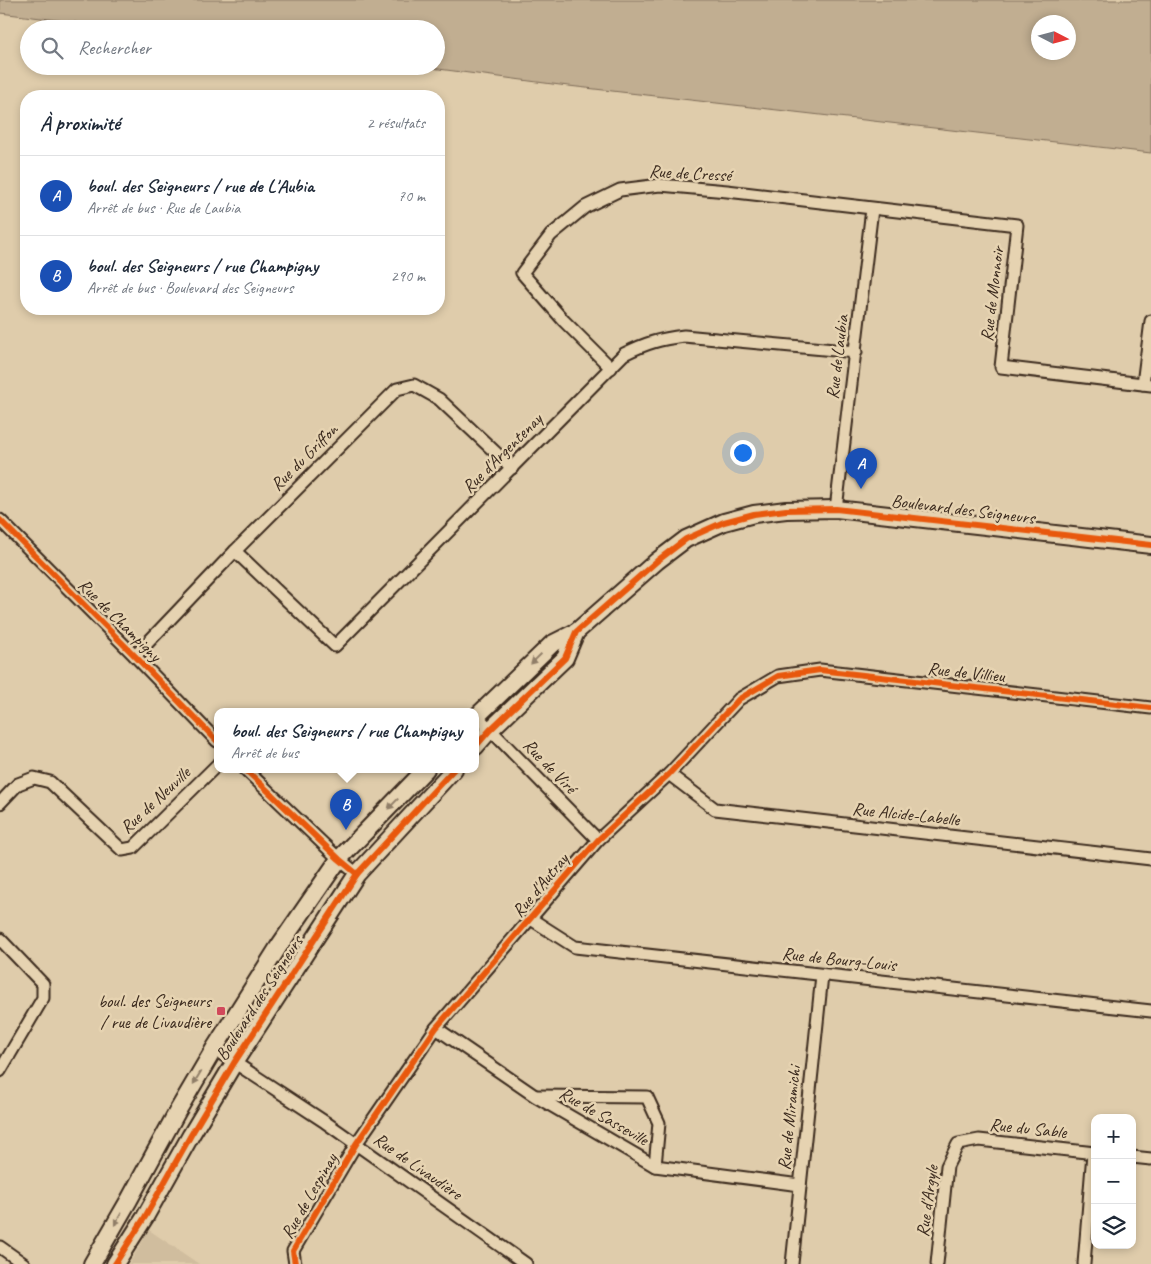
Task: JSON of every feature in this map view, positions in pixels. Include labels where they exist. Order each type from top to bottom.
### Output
[{"type":"street","name":"Rue de Cressé","points":[[611,368],[564,321],[522,272],[551,235],[586,207],[620,190],[660,185],[728,191],[1017,225]]},
{"type":"street","name":"Rue de Laubia","points":[[836,509],[872,209]]},
{"type":"street","name":"Rue de Monnoir","points":[[1017,225],[1001,368],[1147,385]]},
{"type":"street","points":[[1147,385],[1151,321]]},
{"type":"street","name":"Rue d'Argentenay","points":[[235,551],[335,646],[624,354],[658,340],[684,336],[856,352]]},
{"type":"street","name":"Rue du Griffon","points":[[135,656],[235,551],[397,389],[414,385],[439,400],[512,468]]},
{"type":"street","name":"Boulevard des Seigneurs","points":[[479,714],[552,644],[576,632],[657,561],[686,539],[724,522],[754,514],[786,510],[836,509],[1151,546]]},
{"type":"street","name":"Rue de Champigny","points":[[0,520],[214,738]]},
{"type":"street","name":"Boulevard des Seigneurs","points":[[479,742],[565,658],[576,632]]},
{"type":"street","name":"Rue de Villieu","points":[[778,676],[820,670],[1151,708]]},
{"type":"street","name":"Rue d'Autray","points":[[356,1144],[436,1028],[598,840],[668,774],[739,700],[778,676]]},
{"type":"street","name":"Rue de Viré","points":[[479,720],[598,840]]},
{"type":"street","name":"Rue de Neuville","points":[[0,803],[18,784],[34,778],[50,782],[122,850],[133,848],[214,768]]},
{"type":"street","points":[[249,773],[339,859],[358,874]]},
{"type":"street","name":"Boulevard des Seigneurs","points":[[92,1264],[177,1112],[279,946],[339,859],[422,773]]},
{"type":"street","name":"Boulevard des Seigneurs","points":[[115,1264],[234,1063],[358,874],[450,773]]},
{"type":"street","name":"Rue Alcide-Labelle","points":[[668,774],[715,810],[1151,859]]},
{"type":"street","name":"Rue de Bourg-Louis","points":[[531,919],[575,947],[1151,1010]]},
{"type":"street","points":[[0,939],[43,984],[43,998],[0,1071]]},
{"type":"street","name":"Rue de Miramichi","points":[[792,1264],[822,975]]},
{"type":"street","name":"Rue de Sasseville","points":[[436,1028],[535,1096],[655,1166],[800,1186]]},
{"type":"street","name":"Rue de Livaudière","points":[[214,1050],[325,1122],[526,1264]]},
{"type":"street","name":"Rue de Sasseville","points":[[535,1096],[647,1097],[660,1123],[655,1166]]},
{"type":"street","name":"Rue du Sable","points":[[958,1144],[979,1140],[1091,1153]]},
{"type":"street","name":"Rue de Lespinay","points":[[295,1264],[294,1251],[356,1144]]},
{"type":"street","name":"Rue d'Argyle","points":[[937,1264],[947,1166],[958,1144]]},
{"type":"street","points":[[1136,1157],[1151,1159]]},
{"type":"street","points":[[1084,1264],[1093,1159]]},
{"type":"street","points":[[0,1247],[24,1264]]},
{"type":"shaded area","points":[[0,0],[1151,0],[1151,153],[560,85],[445,70],[445,20],[57,20],[0,13]]},
{"type":"shaded area","points":[[149,1230],[199,1264],[129,1264]]},
{"type":"cycle path","points":[[479,742],[565,658],[576,632],[657,561],[686,539],[724,522],[754,514],[786,510],[836,509],[1151,545]]},
{"type":"cycle path","points":[[0,520],[214,738]]},
{"type":"cycle path","points":[[295,1264],[293,1251],[356,1144],[436,1028],[598,840],[669,774],[739,699],[778,676],[820,670],[1151,708]]},
{"type":"cycle path","points":[[249,773],[357,874]]},
{"type":"cycle path","points":[[115,1264],[145,1217],[234,1063],[357,874],[450,773]]},
{"type":"place","name":"boul. des Seigneurs / rue de L'Aubia","points":[[861,489]]},
{"type":"place","name":"boul. des Seigneurs / rue Champigny","points":[[346,830]]},
{"type":"place","name":"boul. des Seigneurs / rue de Livaudière","points":[[221,1011]]}]
